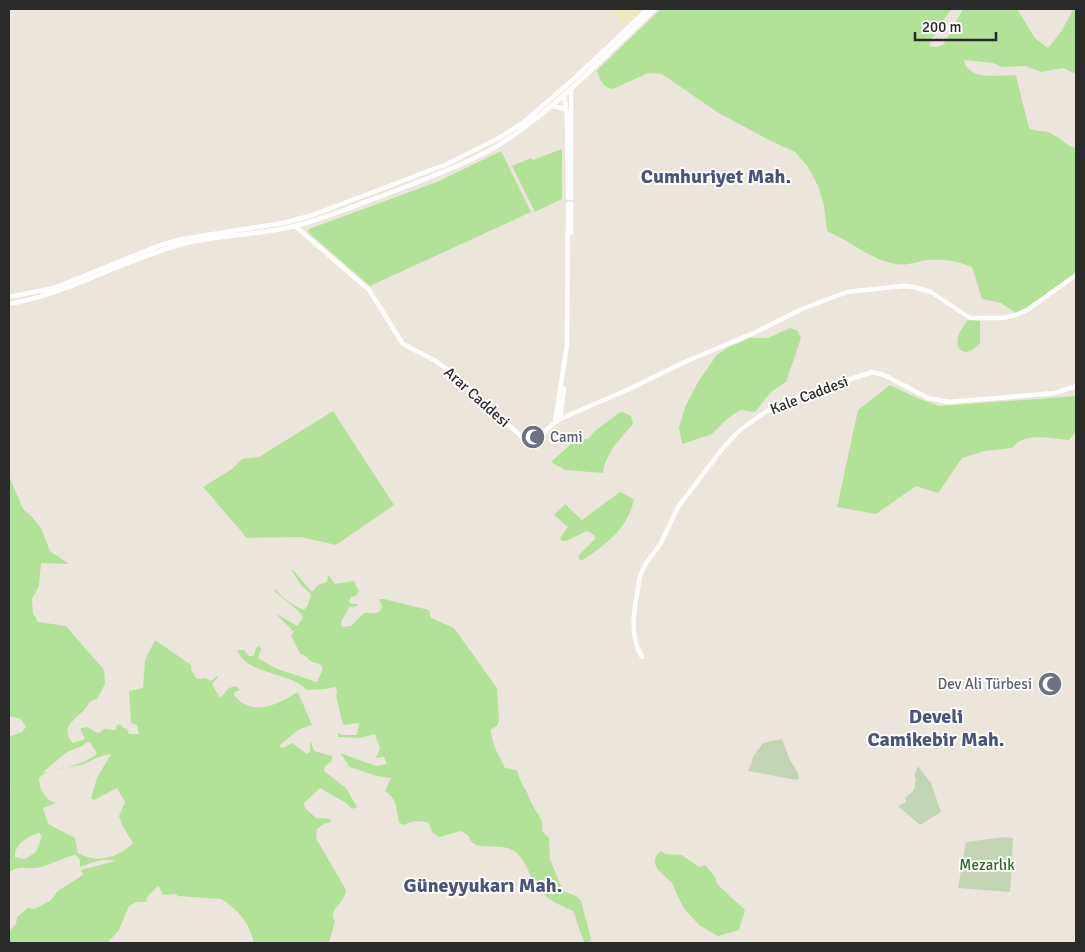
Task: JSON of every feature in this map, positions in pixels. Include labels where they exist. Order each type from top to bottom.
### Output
[{"type":"street","points":[[9,298],[54,288],[174,241],[292,221],[376,192],[447,164],[519,126],[567,85],[648,9]]},
{"type":"street","points":[[9,304],[56,292],[151,254],[184,244],[295,226],[360,204],[455,166],[514,135],[565,96],[655,9]]},
{"type":"street","points":[[557,420],[570,335],[570,204],[566,201],[570,198],[571,90],[567,85]]},
{"type":"street","points":[[560,91],[565,96],[570,198]]},
{"type":"street","points":[[552,106],[566,109]]},
{"type":"street","name":"Arar Caddesi","points":[[295,226],[368,290],[404,344],[447,368],[532,446],[557,420]]},
{"type":"street","points":[[557,420],[756,332],[802,309],[847,292],[903,286],[914,287],[931,292],[972,319],[1002,318],[1027,310],[1076,276]]},
{"type":"street","name":"Kale Caddesi","points":[[642,657],[636,646],[634,633],[642,570],[658,547],[678,507],[723,448],[740,430],[764,413],[792,398],[872,372],[884,375],[928,398],[949,402],[1055,393],[1076,386]]},
{"type":"green space","points":[[661,9],[951,9],[931,40],[929,46],[936,47],[943,45],[963,9],[1017,9],[1035,38],[1048,48],[1061,32],[1073,10],[1076,12],[1076,74],[1063,68],[1041,72],[1026,66],[1002,67],[993,63],[964,60],[967,67],[977,74],[1016,76],[1029,128],[1049,133],[1069,146],[1076,148],[1076,274],[1033,305],[1016,313],[1001,303],[982,299],[972,267],[956,262],[932,259],[911,264],[887,262],[827,231],[824,205],[818,186],[808,167],[795,152],[717,112],[662,74],[648,73],[613,89],[607,87],[602,82],[597,70]]},
{"type":"green space","points":[[562,149],[562,199],[535,212],[512,166]]},
{"type":"green space","points":[[501,151],[531,212],[370,286],[308,232],[309,229],[437,182]]},
{"type":"green space","points":[[969,319],[980,321],[980,343],[971,351],[965,352],[959,349],[957,341],[961,329]]},
{"type":"green space","points":[[790,328],[797,330],[801,338],[786,382],[770,393],[755,412],[740,410],[727,419],[712,434],[682,444],[679,428],[685,407],[698,382],[716,356],[727,348],[750,338],[768,338]]},
{"type":"green space","points":[[890,385],[939,406],[1076,396],[1076,431],[1069,440],[1038,437],[1024,439],[1012,448],[985,451],[962,458],[938,493],[916,486],[876,514],[837,507],[858,410]]},
{"type":"green space","points":[[333,411],[394,505],[336,545],[301,537],[247,538],[203,487],[232,469],[242,459],[259,457]]},
{"type":"green space","points":[[623,412],[631,416],[633,424],[610,452],[603,473],[565,470],[551,462],[581,435],[584,439],[588,439],[596,430]]},
{"type":"green space","points":[[9,476],[23,509],[41,528],[50,551],[69,564],[41,563],[39,586],[32,599],[33,613],[38,622],[66,626],[104,670],[105,684],[97,699],[90,702],[69,726],[69,738],[73,743],[85,739],[80,729],[86,727],[99,733],[104,729],[115,730],[117,725],[120,724],[127,729],[129,734],[139,734],[137,725],[131,723],[129,691],[143,688],[145,660],[155,640],[191,665],[191,670],[197,679],[206,678],[211,681],[217,676],[212,684],[220,698],[229,688],[236,686],[240,690],[235,692],[234,695],[241,702],[249,706],[265,707],[282,701],[298,692],[312,725],[298,730],[280,747],[283,748],[292,743],[307,754],[310,752],[311,742],[314,751],[332,756],[332,760],[325,766],[324,771],[346,788],[357,807],[352,809],[346,803],[320,788],[304,803],[305,808],[316,818],[330,819],[331,822],[317,829],[316,838],[346,890],[343,899],[333,913],[335,921],[329,943],[254,943],[246,923],[233,907],[221,899],[178,896],[176,894],[163,895],[158,886],[147,897],[146,902],[136,902],[129,906],[119,930],[107,943],[9,943],[9,931],[16,924],[17,917],[28,908],[34,909],[50,901],[58,891],[83,875],[81,870],[115,861],[102,860],[80,867],[80,861],[76,855],[42,867],[18,868],[9,872],[9,791],[11,787],[9,784],[9,737],[22,732],[26,727],[21,719],[9,716]],"holes":[[[87,742],[91,743],[97,754],[85,761],[65,768],[111,754],[97,778],[91,798],[94,800],[117,788],[125,802],[119,816],[133,843],[114,856],[100,859],[78,853],[75,838],[48,824],[43,808],[56,803],[46,797],[42,791],[39,779],[50,771],[42,773],[67,752]],[[39,833],[42,836],[36,852],[25,859],[15,857],[19,844]]]},
{"type":"green space","points":[[620,492],[634,499],[627,519],[608,542],[583,560],[580,560],[578,556],[595,539],[594,535],[587,531],[562,541],[560,538],[568,527],[554,515],[565,504],[582,520]]},
{"type":"green space","points":[[293,570],[312,592],[318,585],[327,582],[328,575],[335,584],[354,581],[359,591],[349,601],[351,604],[357,604],[358,606],[349,607],[341,622],[342,627],[351,626],[364,613],[379,612],[382,606],[379,599],[384,599],[429,610],[431,618],[454,628],[497,688],[499,721],[497,726],[490,730],[495,748],[505,768],[517,770],[531,803],[539,815],[542,831],[549,838],[550,859],[563,891],[576,896],[581,901],[591,939],[590,942],[584,942],[573,911],[552,901],[542,893],[523,860],[514,851],[508,848],[475,845],[469,836],[461,831],[439,837],[432,832],[429,823],[425,822],[416,821],[403,825],[399,823],[394,801],[385,791],[391,778],[377,776],[350,767],[340,753],[376,766],[387,764],[384,757],[376,758],[380,748],[375,734],[359,738],[338,737],[338,733],[357,735],[359,723],[343,725],[336,687],[306,690],[300,684],[250,665],[242,658],[237,650],[244,650],[249,656],[253,656],[256,648],[259,646],[261,649],[258,658],[277,669],[317,682],[322,666],[300,654],[291,635],[294,632],[275,613],[297,626],[303,618],[298,611],[274,590],[292,604],[304,610],[308,605],[311,594],[301,585]]},
{"type":"green space","points":[[782,739],[790,760],[798,773],[799,778],[797,780],[748,771],[754,755],[763,743]]},
{"type":"green space","points":[[918,766],[931,783],[941,812],[920,825],[898,806],[906,802],[905,798],[914,790],[916,779],[914,776]]},
{"type":"green space","name":"Mezarlık","points":[[1005,837],[1013,838],[1010,892],[958,888],[966,842]]},
{"type":"green space","points":[[660,851],[666,854],[682,855],[699,867],[705,865],[715,877],[718,885],[745,910],[739,930],[718,936],[699,925],[683,907],[672,883],[658,870],[655,858]]},
{"type":"sand","points":[[613,9],[643,9],[624,26]]},
{"type":"place","name":"Cami","points":[[533,437]]},
{"type":"place","name":"Dev Ali Türbesi","points":[[1050,684]]},
{"type":"district","name":"Cumhuriyet Mah.","points":[[716,176]]},
{"type":"district","name":"Develi Camikebir Mah.","points":[[936,728]]},
{"type":"district","name":"Güneyyukarı Mah.","points":[[483,885]]}]
